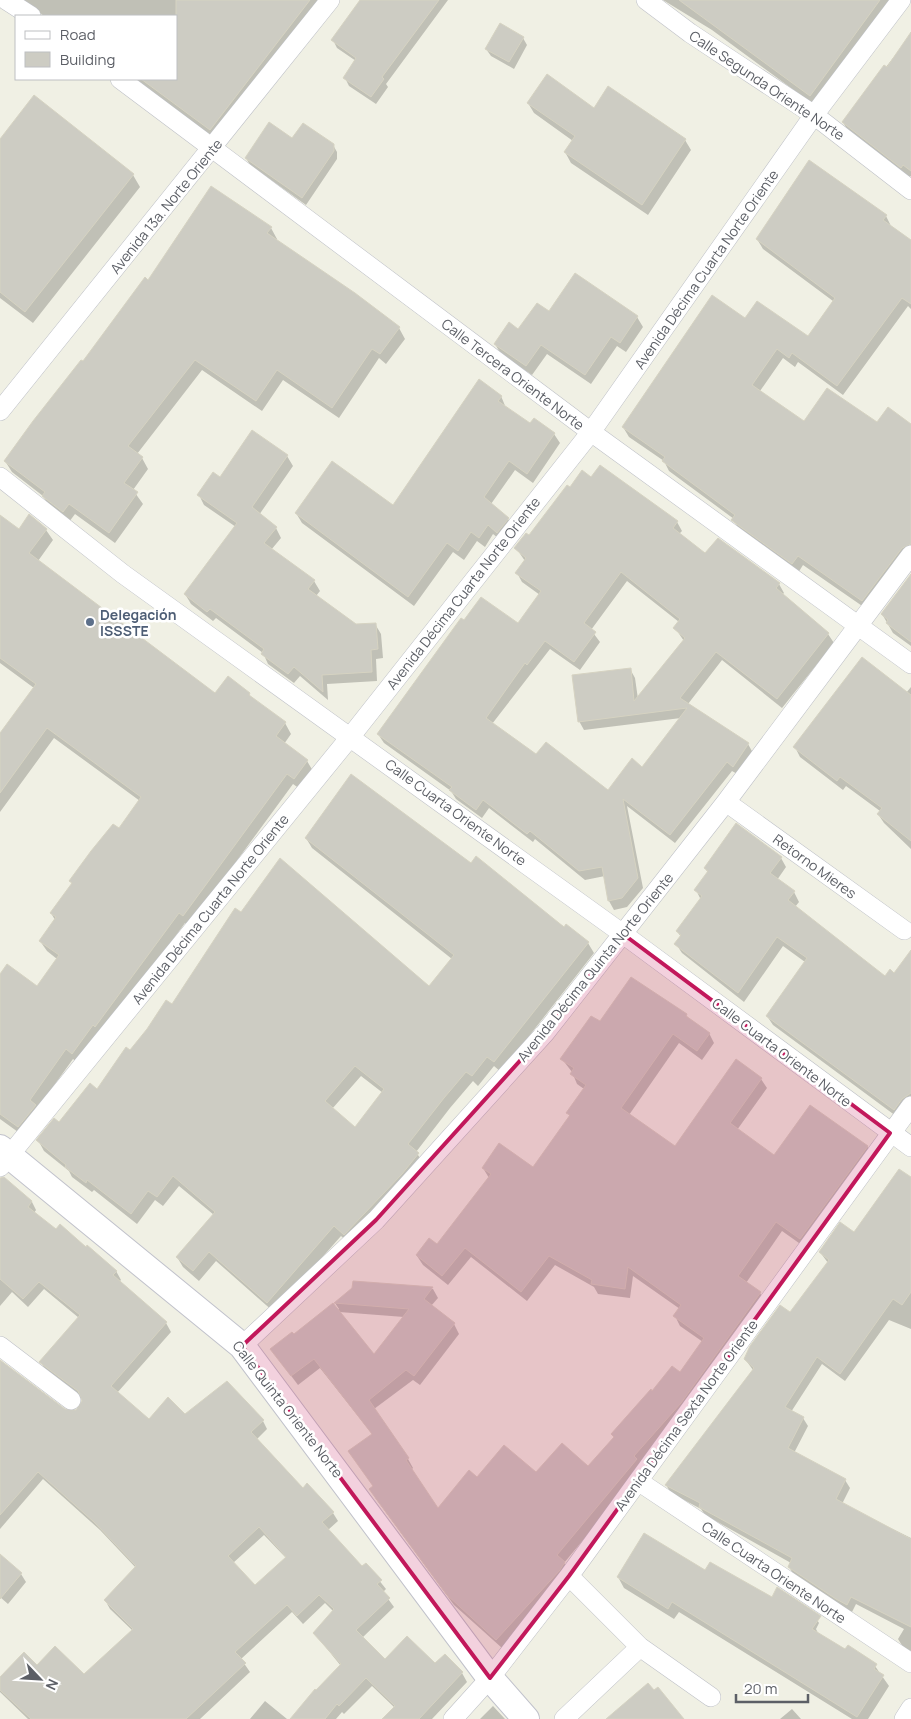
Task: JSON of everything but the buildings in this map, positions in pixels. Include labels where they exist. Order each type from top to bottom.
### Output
[{"type":"street","points":[[6,0],[29,15]]},
{"type":"street","name":"Avenida 13a. Norte Oriente","points":[[0,411],[214,147],[330,0]]},
{"type":"street","name":"Calle Segunda Oriente Norte","points":[[646,0],[698,38],[814,115],[911,190]]},
{"type":"street","name":"Avenida Décima Cuarta Norte Oriente","points":[[3,1157],[350,736],[591,432],[814,115],[901,0]]},
{"type":"street","name":"Calle Tercera Oriente Norte","points":[[121,80],[214,147],[404,293],[591,432],[911,664]]},
{"type":"street","name":"Calle Cuarta Oriente Norte","points":[[0,478],[124,574],[623,934],[911,1147]]},
{"type":"street","name":"Avenida Décima Quinta Norte Oriente","points":[[242,1346],[376,1220],[546,1033],[726,802],[911,555]]},
{"type":"street","name":"Retorno Mieres","points":[[726,802],[904,930]]},
{"type":"street","name":"Avenida Décima Sexta Norte Oriente","points":[[453,1719],[490,1678],[569,1576],[911,1106]]},
{"type":"street","name":"Calle Quinta Oriente Norte","points":[[3,1157],[242,1346],[490,1678],[526,1719]]},
{"type":"street","points":[[0,1346],[71,1400]]},
{"type":"street","name":"Calle Cuarta Oriente Norte","points":[[638,1481],[911,1663]]},
{"type":"street","points":[[569,1576],[640,1647],[711,1698]]},
{"type":"street","points":[[564,1719],[640,1647]]},
{"type":"street","points":[[904,1719],[911,1708]]},
{"type":"highlighted area","points":[[623,934],[890,1133],[569,1576],[490,1678],[242,1346],[376,1220],[545,1033]]},
{"type":"place","name":"Delegación ISSSTE","points":[[90,622]]}]
